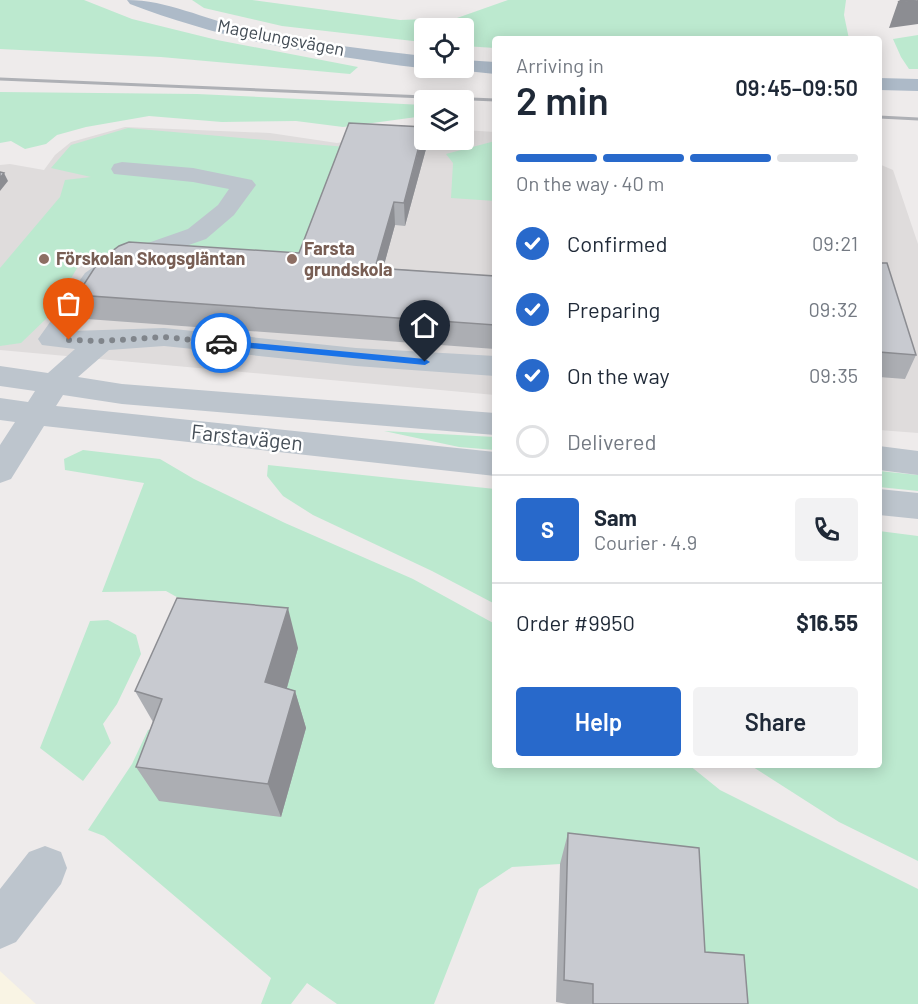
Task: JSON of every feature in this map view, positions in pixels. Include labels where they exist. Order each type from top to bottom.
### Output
[{"type":"main road","name":"Magelungsvägen","points":[[137,1],[236,31],[361,54],[414,61]]},
{"type":"main road","points":[[474,67],[492,68]]},
{"type":"main road","points":[[882,84],[918,85]]},
{"type":"street","points":[[122,169],[193,175],[244,185],[226,210],[197,234],[117,262],[94,279],[52,339],[102,341],[164,337],[356,357],[492,366]]},
{"type":"street","points":[[0,471],[55,384],[69,368],[102,341]]},
{"type":"street","name":"Farstavägen","points":[[0,376],[122,394],[492,424]]},
{"type":"street","name":"Farstavägen","points":[[0,409],[492,464]]},
{"type":"street","points":[[882,458],[918,463]]},
{"type":"street","points":[[882,502],[918,506]]},
{"type":"street","points":[[0,926],[45,868]]},
{"type":"shaded area","name":"Farsta grundskola","points":[[125,127],[270,133],[337,143],[383,134],[414,139],[414,150],[474,150],[474,131],[492,132],[492,395],[0,350],[0,165],[10,164],[44,170],[55,155],[71,142]]},
{"type":"shaded area","points":[[882,165],[893,170],[918,244],[918,433],[882,430]]},
{"type":"shaded area","points":[[0,971],[36,1004],[0,1004]]},
{"type":"green space","points":[[0,0],[84,0],[132,19],[217,40],[358,67],[350,74],[161,57],[0,49]]},
{"type":"green space","points":[[192,0],[252,0],[400,20],[414,20],[414,41],[282,26],[204,8]]},
{"type":"green space","points":[[508,0],[846,0],[844,15],[848,36],[492,36],[492,48],[474,47],[474,18],[457,18]]},
{"type":"green space","points":[[918,35],[918,69],[909,69],[893,39]]},
{"type":"green space","points":[[0,92],[197,94],[414,105],[414,117],[343,127],[296,121],[222,122],[149,116],[86,127],[57,135],[46,144],[25,149],[11,141],[0,143]]},
{"type":"green space","points":[[128,128],[346,147],[299,273],[97,256],[80,263],[49,316],[21,343],[0,346],[0,268],[60,197],[65,180],[91,177],[51,168],[71,145]]},
{"type":"green space","points":[[492,142],[492,201],[451,198],[453,163],[446,154],[461,150],[474,150],[474,147]]},
{"type":"green space","points":[[384,431],[492,437],[492,450],[459,447]]},
{"type":"green space","points":[[83,450],[160,459],[194,479],[285,523],[413,579],[492,622],[492,768],[693,768],[720,790],[918,889],[918,1004],[723,1004],[686,976],[681,878],[560,864],[512,867],[479,889],[434,1004],[337,1004],[307,983],[291,1004],[261,1004],[271,978],[104,836],[88,830],[132,764],[148,730],[157,728],[191,605],[166,591],[102,592],[144,483],[65,470],[64,459]]},
{"type":"green space","points":[[268,465],[492,489],[492,602],[432,571],[313,515],[283,496],[267,476]]},
{"type":"green space","points":[[882,471],[918,475],[918,491],[882,487]]},
{"type":"green space","points":[[882,531],[918,536],[918,861],[839,822],[755,768],[882,768]]},
{"type":"green space","points":[[108,620],[136,635],[141,654],[117,704],[103,724],[111,743],[83,781],[40,748],[90,621]]},
{"type":"building","points":[[349,123],[414,126],[414,150],[418,150],[404,203],[394,202],[375,268],[492,276],[492,325],[77,295],[99,261],[119,246],[129,242],[299,253]]},
{"type":"building","points":[[882,263],[887,263],[916,355],[882,352]]},
{"type":"building","points":[[177,598],[288,608],[265,682],[295,691],[268,784],[136,767],[162,699],[135,691]]},
{"type":"building","points":[[568,833],[699,848],[705,952],[744,955],[748,1004],[593,1004],[593,984],[564,980]]},
{"type":"railway","points":[[0,79],[492,100]]},
{"type":"railway","points":[[882,117],[918,119]]},
{"type":"way so far","points":[[69,340],[102,341],[164,337],[221,343]]},
{"type":"place","name":"Förskolan Skogsgläntan","points":[[44,259]]},
{"type":"place","name":"Farsta grundskola","points":[[292,259]]},
{"type":"route","points":[[221,343],[425,362]]}]
